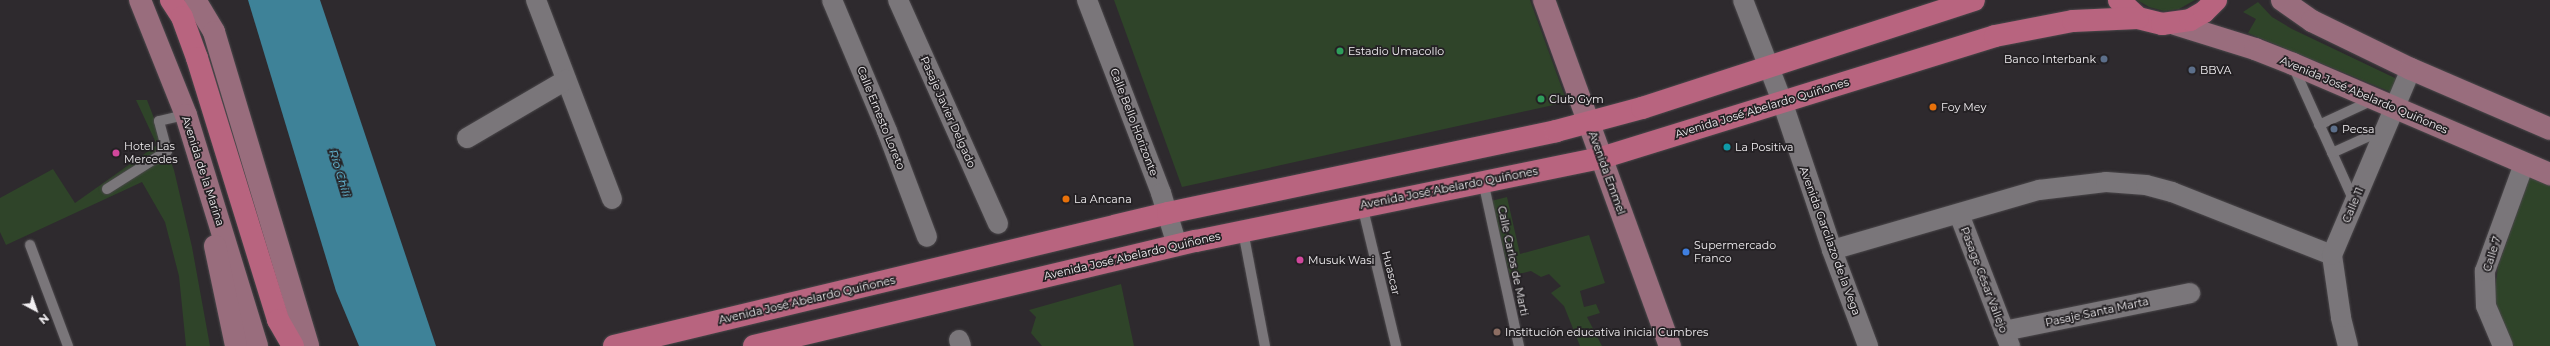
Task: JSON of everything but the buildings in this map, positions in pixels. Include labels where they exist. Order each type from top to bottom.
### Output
[{"type":"main road","name":"Avenida de la Marina","points":[[140,0],[186,115],[193,144],[257,346]]},
{"type":"main road","points":[[172,0],[182,17],[197,58],[256,256],[278,320],[292,346]]},
{"type":"main road","points":[[195,0],[214,32],[308,346]]},
{"type":"main road","name":"Avenida Emmel","points":[[1544,0],[1670,346]]},
{"type":"main road","name":"Avenida José Abelardo Quiñones","points":[[614,346],[1168,213],[1556,131],[1588,121],[1642,108],[1974,0]]},
{"type":"main road","points":[[2119,0],[2138,18],[2150,22],[2175,24],[2204,12],[2216,0]]},
{"type":"main road","points":[[2282,0],[2312,21],[2410,69],[2550,128]]},
{"type":"main road","name":"Avenida José Abelardo Quiñones","points":[[754,346],[1243,230],[1601,158],[1995,36],[2073,21],[2138,18]]},
{"type":"main road","name":"Avenida José Abelardo Quiñones","points":[[2175,24],[2255,49],[2293,64],[2550,174]]},
{"type":"main road","points":[[193,144],[236,346]]},
{"type":"street","points":[[536,0],[612,198]]},
{"type":"street","name":"Calle Ernesto Loreto","points":[[832,0],[887,131],[927,237]]},
{"type":"street","name":"Pasaje Javier Delgado","points":[[898,0],[998,224]]},
{"type":"street","name":"Calle Bello Horizonte","points":[[1087,0],[1168,213],[1177,245]]},
{"type":"street","name":"Avenida Garcilazo de la Vega","points":[[1743,0],[1782,101],[1832,250],[1868,346]]},
{"type":"street","name":"Calle 11","points":[[2332,255],[2354,201],[2396,108],[2410,69]]},
{"type":"street","points":[[467,138],[566,80]]},
{"type":"street","name":"Calle 7","points":[[2503,346],[2486,306],[2485,271],[2524,164]]},
{"type":"street","points":[[1832,250],[1959,214],[2007,198],[2070,185],[2106,182],[2146,185],[2179,194],[2332,255],[2341,317],[2348,346]]},
{"type":"street","name":"Pasage César Vallejo","points":[[1959,214],[2007,338]]},
{"type":"street","name":"Pasaje Santa Marta","points":[[2007,338],[2190,293]]},
{"type":"lane","points":[[2293,64],[2354,201]]},
{"type":"lane","points":[[2319,125],[2374,99]]},
{"type":"lane","points":[[107,189],[167,151],[159,121],[186,115]]},
{"type":"lane","points":[[2332,153],[2387,128]]},
{"type":"lane","name":"Calle Carlos de Marti","points":[[1483,181],[1519,346]]},
{"type":"lane","name":"Huascar","points":[[1362,205],[1396,346]]},
{"type":"lane","points":[[1243,230],[1265,346]]},
{"type":"lane","points":[[30,245],[68,346]]},
{"type":"green space","name":"Estadio Umacollo","points":[[1114,0],[1530,0],[1567,102],[1182,187]]},
{"type":"green space","points":[[2137,0],[2195,0],[2179,9],[2164,11],[2149,7]]},
{"type":"green space","points":[[2258,2],[2272,17],[2292,29],[2397,79],[2391,92],[2248,33],[2256,19],[2243,12]]},
{"type":"green space","points":[[136,100],[147,100],[174,170],[192,247],[210,346],[186,346],[179,276],[165,222],[142,182],[6,245],[0,232],[0,198],[53,169],[75,203],[157,145]]},
{"type":"green space","points":[[2530,176],[2550,185],[2550,346],[2514,346],[2500,319],[2494,298],[2498,266]]},
{"type":"green space","points":[[1507,197],[1520,254],[1589,235],[1605,283],[1580,291],[1584,307],[1596,304],[1600,313],[1587,317],[1602,346],[1580,346],[1564,306],[1551,293],[1561,286],[1549,274],[1541,277],[1531,271],[1510,276],[1491,201]]},
{"type":"green space","points":[[1121,284],[1134,346],[1042,346],[1031,333],[1036,317],[1029,310]]},
{"type":"water","name":"Río Chili","points":[[248,0],[320,0],[436,346],[359,346],[336,291]]},
{"type":"place","name":"Estadio Umacollo","points":[[1340,51]]},
{"type":"place","name":"Banco Interbank","points":[[2104,59]]},
{"type":"place","name":"BBVA","points":[[2192,70]]},
{"type":"place","name":"Club Gym","points":[[1541,99]]},
{"type":"place","name":"Foy Mey","points":[[1933,107]]},
{"type":"place","name":"Pecsa","points":[[2334,129]]},
{"type":"place","name":"La Positiva","points":[[1727,147]]},
{"type":"place","name":"Hotel Las Mercedes","points":[[116,153]]},
{"type":"place","name":"La Ancana","points":[[1066,199]]},
{"type":"place","name":"Supermercado Franco","points":[[1686,252]]},
{"type":"place","name":"Musuk Wasi","points":[[1300,260]]},
{"type":"place","name":"Institución educativa inicial Cumbres","points":[[1497,332]]}]
